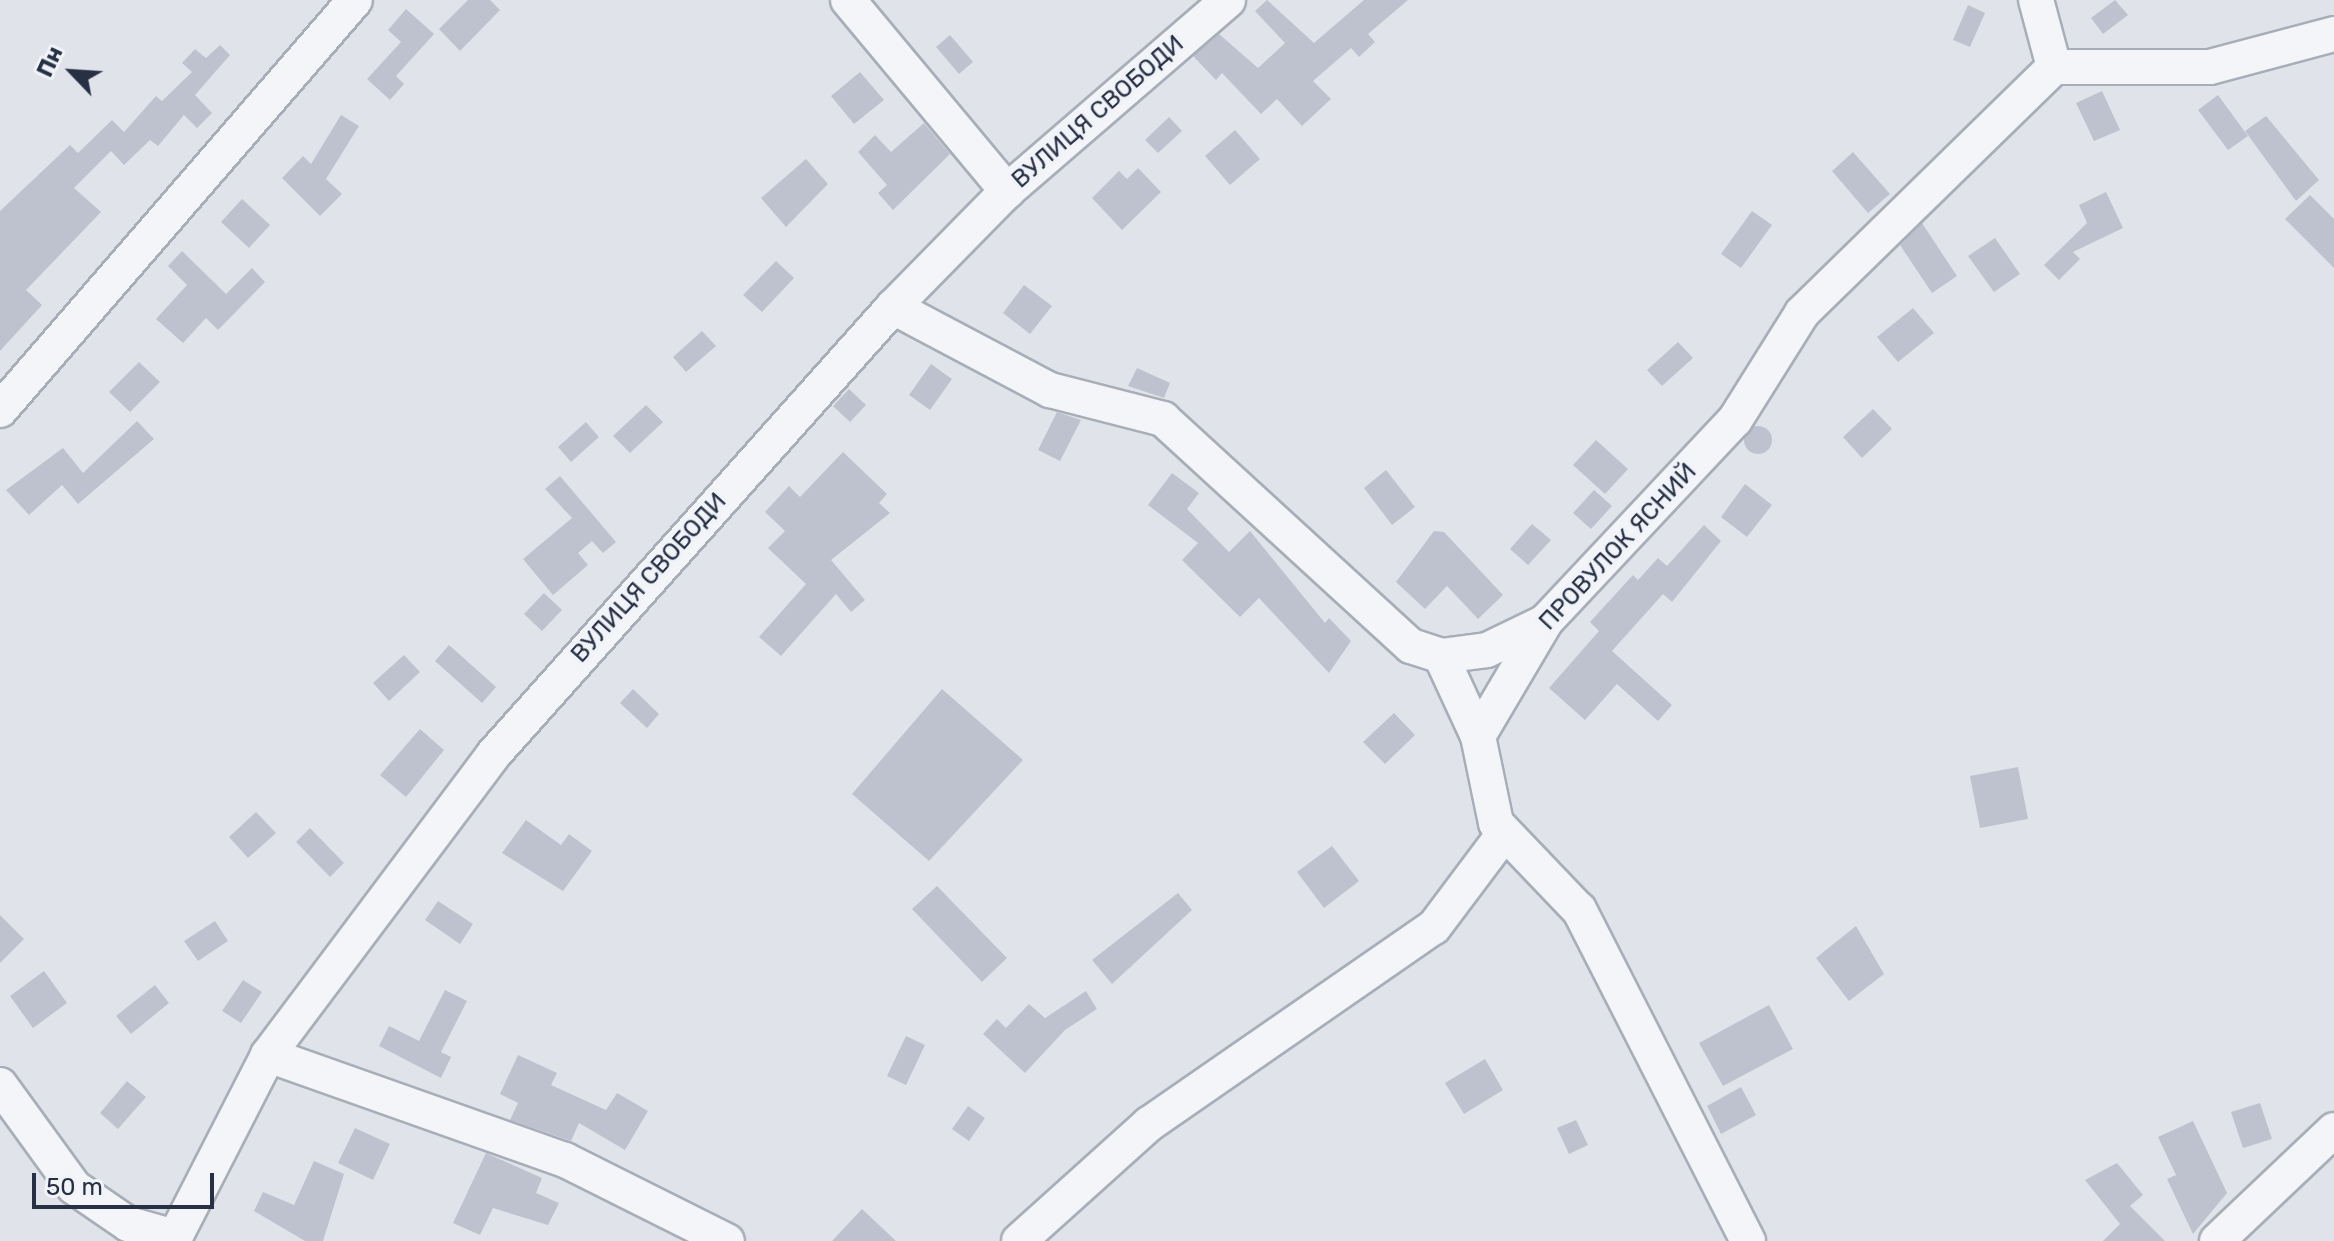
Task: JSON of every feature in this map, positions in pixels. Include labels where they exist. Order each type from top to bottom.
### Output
[{"type":"street","points":[[0,410],[355,0]]},
{"type":"street","points":[[848,0],[1007,191]]},
{"type":"street","name":"ВУЛИЦЯ СВОБОДИ","points":[[174,1239],[268,1055],[431,829],[893,307],[1007,191],[1228,0]]},
{"type":"street","points":[[2036,0],[2054,67],[2210,67],[2334,34]]},
{"type":"street","name":"ПРОВУЛОК ЯСНИЙ","points":[[1478,736],[1546,621],[1735,420],[1802,313],[2054,67]]},
{"type":"street","points":[[893,307],[1050,390],[1163,419],[1396,637],[1441,656],[1487,650],[1546,621]]},
{"type":"street","points":[[1441,656],[1478,736],[1483,780],[1503,835],[1579,910],[1748,1241]]},
{"type":"street","points":[[1019,1241],[1149,1124],[1434,927],[1503,835]]},
{"type":"street","points":[[268,1055],[565,1160],[727,1241]]},
{"type":"street","points":[[0,1085],[74,1187],[115,1233],[174,1239]]},
{"type":"street","points":[[2217,1241],[2334,1130]]},
{"type":"building","points":[[468,0],[490,0],[500,10],[460,51],[439,29]]},
{"type":"building","points":[[1267,0],[1314,43],[1364,0],[1408,0],[1368,34],[1375,42],[1359,57],[1351,48],[1313,81],[1331,99],[1302,126],[1277,99],[1261,114],[1222,73],[1216,80],[1193,56],[1219,34],[1258,68],[1285,43],[1255,11]]},
{"type":"building","points":[[2115,0],[2128,15],[2103,34],[2091,18]]},
{"type":"building","points":[[1968,5],[1985,13],[1970,47],[1953,40]]},
{"type":"building","points":[[406,9],[434,34],[396,76],[404,84],[390,100],[367,79],[401,42],[388,30]]},
{"type":"building","points":[[950,35],[973,62],[959,74],[936,47]]},
{"type":"building","points":[[220,45],[230,55],[195,95],[212,113],[197,128],[184,115],[158,146],[150,140],[124,165],[111,151],[74,188],[101,212],[26,290],[42,305],[0,351],[0,211],[70,145],[78,153],[112,120],[124,132],[156,96],[162,101],[192,72],[182,63],[195,49],[206,58]]},
{"type":"building","points":[[860,72],[884,100],[854,124],[831,96]]},
{"type":"building","points":[[2102,91],[2120,130],[2094,141],[2076,103]]},
{"type":"building","points":[[2218,95],[2248,136],[2228,150],[2198,110]]},
{"type":"building","points":[[341,115],[359,126],[326,179],[342,194],[320,216],[282,178],[303,156],[311,164]]},
{"type":"building","points":[[2266,116],[2319,180],[2296,201],[2245,131]]},
{"type":"building","points":[[1169,117],[1182,131],[1158,153],[1145,140]]},
{"type":"building","points":[[924,123],[950,154],[893,210],[878,193],[887,185],[858,152],[875,135],[891,152]]},
{"type":"building","points":[[1235,130],[1260,159],[1230,185],[1205,156]]},
{"type":"building","points":[[1853,152],[1890,194],[1868,213],[1832,171]]},
{"type":"building","points":[[806,159],[828,184],[786,227],[761,198]]},
{"type":"building","points":[[1138,168],[1161,192],[1122,230],[1092,198],[1119,171],[1127,179]]},
{"type":"building","points":[[2106,192],[2123,228],[2073,252],[2080,259],[2059,280],[2044,265],[2087,223],[2079,205]]},
{"type":"building","points":[[2310,195],[2334,219],[2334,268],[2285,219]]},
{"type":"building","points":[[242,199],[270,225],[249,248],[221,222]]},
{"type":"building","points":[[1752,211],[1772,225],[1741,268],[1721,254]]},
{"type":"building","points":[[1922,223],[1957,276],[1932,293],[1900,245]]},
{"type":"building","points":[[1995,238],[2020,274],[1994,292],[1968,256]]},
{"type":"building","points":[[182,251],[226,294],[252,268],[265,282],[218,330],[206,318],[183,343],[156,319],[187,285],[168,266]]},
{"type":"building","points":[[776,261],[794,278],[762,312],[743,295]]},
{"type":"building","points":[[1024,285],[1052,306],[1030,334],[1003,313]]},
{"type":"building","points":[[1913,308],[1934,333],[1898,362],[1877,337]]},
{"type":"building","points":[[702,331],[716,346],[686,372],[673,357]]},
{"type":"building","points":[[1678,342],[1693,358],[1662,386],[1647,370]]},
{"type":"building","points":[[139,362],[160,382],[130,412],[109,392]]},
{"type":"building","points":[[931,364],[952,379],[930,410],[909,395]]},
{"type":"building","points":[[1137,368],[1170,383],[1164,398],[1128,386]]},
{"type":"building","points":[[849,389],[866,405],[850,422],[833,406]]},
{"type":"building","points":[[646,405],[663,422],[630,453],[613,436]]},
{"type":"building","points":[[1873,409],[1892,429],[1862,458],[1843,437]]},
{"type":"building","points":[[1057,412],[1081,420],[1060,461],[1038,450]]},
{"type":"building","points":[[137,421],[154,439],[78,504],[62,485],[29,515],[6,490],[63,448],[83,473]]},
{"type":"building","points":[[586,422],[599,437],[571,462],[558,447]]},
{"type":"building","points":[[1758,426],[1768,430],[1772,440],[1768,450],[1758,454],[1748,450],[1744,440],[1748,430]]},
{"type":"building","points":[[1596,440],[1628,469],[1605,494],[1573,465]]},
{"type":"building","points":[[843,452],[887,494],[879,503],[890,513],[831,560],[865,600],[851,612],[836,594],[781,656],[759,637],[806,584],[768,548],[785,531],[765,512],[789,486],[800,497]]},
{"type":"building","points":[[1386,470],[1415,507],[1392,525],[1364,488]]},
{"type":"building","points":[[1172,473],[1199,493],[1187,509],[1229,552],[1250,531],[1325,623],[1329,618],[1351,641],[1329,673],[1259,598],[1240,617],[1182,560],[1198,543],[1148,505]]},
{"type":"building","points":[[560,476],[616,542],[603,553],[592,541],[578,553],[588,565],[553,595],[523,559],[572,518],[545,489]]},
{"type":"building","points":[[1745,484],[1772,505],[1747,537],[1721,517]]},
{"type":"building","points":[[1594,490],[1612,506],[1591,529],[1573,513]]},
{"type":"building","points":[[1532,524],[1551,540],[1528,565],[1510,549]]},
{"type":"building","points":[[1704,525],[1721,541],[1672,602],[1663,594],[1612,651],[1672,705],[1658,721],[1617,684],[1585,720],[1549,688],[1599,631],[1590,622],[1633,575],[1638,580],[1658,558],[1667,566]]},
{"type":"building","points":[[1434,531],[1444,532],[1503,595],[1478,619],[1447,586],[1425,609],[1396,582]]},
{"type":"building","points":[[544,593],[562,610],[542,631],[524,614]]},
{"type":"building","points":[[449,645],[496,687],[482,703],[435,661]]},
{"type":"building","points":[[404,655],[420,672],[389,701],[373,683]]},
{"type":"building","points":[[633,689],[659,714],[647,728],[620,703]]},
{"type":"building","points":[[942,689],[1023,760],[929,861],[852,794]]},
{"type":"building","points":[[1394,713],[1415,735],[1385,764],[1363,742]]},
{"type":"building","points":[[420,729],[444,750],[406,797],[380,775]]},
{"type":"building","points":[[2018,767],[2028,819],[1980,828],[1970,776]]},
{"type":"building","points":[[256,812],[276,833],[248,858],[229,837]]},
{"type":"building","points":[[526,820],[561,845],[569,834],[592,851],[563,891],[502,853]]},
{"type":"building","points":[[310,828],[344,863],[330,877],[296,842]]},
{"type":"building","points":[[1332,846],[1359,881],[1324,908],[1297,872]]},
{"type":"building","points":[[937,886],[1007,958],[982,982],[912,909]]},
{"type":"building","points":[[1178,893],[1192,910],[1112,984],[1092,960]]},
{"type":"building","points":[[438,901],[473,924],[460,944],[425,920]]},
{"type":"building","points":[[0,915],[24,939],[0,963]]},
{"type":"building","points":[[215,921],[228,941],[198,961],[184,941]]},
{"type":"building","points":[[1856,926],[1884,974],[1849,1001],[1816,958]]},
{"type":"building","points":[[44,971],[67,1003],[33,1028],[10,996]]},
{"type":"building","points":[[243,980],[262,992],[241,1023],[222,1011]]},
{"type":"building","points":[[155,985],[169,1003],[131,1034],[116,1016]]},
{"type":"building","points":[[445,990],[467,1001],[441,1052],[451,1057],[441,1078],[379,1046],[389,1026],[419,1041]]},
{"type":"building","points":[[1086,991],[1097,1009],[1065,1030],[1025,1073],[983,1034],[997,1019],[1006,1028],[1029,1004],[1045,1018]]},
{"type":"building","points":[[1769,1005],[1793,1049],[1723,1086],[1699,1043]]},
{"type":"building","points":[[906,1036],[925,1045],[906,1085],[887,1076]]},
{"type":"building","points":[[518,1055],[557,1073],[551,1085],[606,1110],[617,1093],[648,1111],[625,1150],[579,1123],[571,1141],[510,1120],[518,1103],[500,1094]]},
{"type":"building","points":[[1485,1059],[1503,1090],[1464,1114],[1445,1083]]},
{"type":"building","points":[[127,1081],[146,1097],[118,1129],[100,1113]]},
{"type":"building","points":[[1741,1087],[1756,1115],[1721,1134],[1707,1106]]},
{"type":"building","points":[[2260,1103],[2272,1139],[2243,1148],[2231,1112]]},
{"type":"building","points":[[968,1106],[985,1118],[969,1141],[952,1129]]},
{"type":"building","points":[[1576,1120],[1588,1145],[1569,1154],[1557,1128]]},
{"type":"building","points":[[2193,1121],[2227,1193],[2193,1234],[2167,1179],[2176,1175],[2158,1137]]},
{"type":"building","points":[[355,1128],[390,1144],[373,1180],[338,1163]]},
{"type":"building","points":[[486,1153],[542,1178],[536,1193],[559,1203],[548,1225],[493,1208],[480,1235],[453,1223]]},
{"type":"building","points":[[314,1161],[344,1174],[323,1241],[305,1241],[254,1211],[263,1192],[294,1205]]},
{"type":"building","points":[[2117,1163],[2143,1195],[2130,1206],[2165,1241],[2103,1241],[2120,1224],[2085,1180]]},
{"type":"building","points":[[862,1209],[896,1241],[832,1241]]}]
